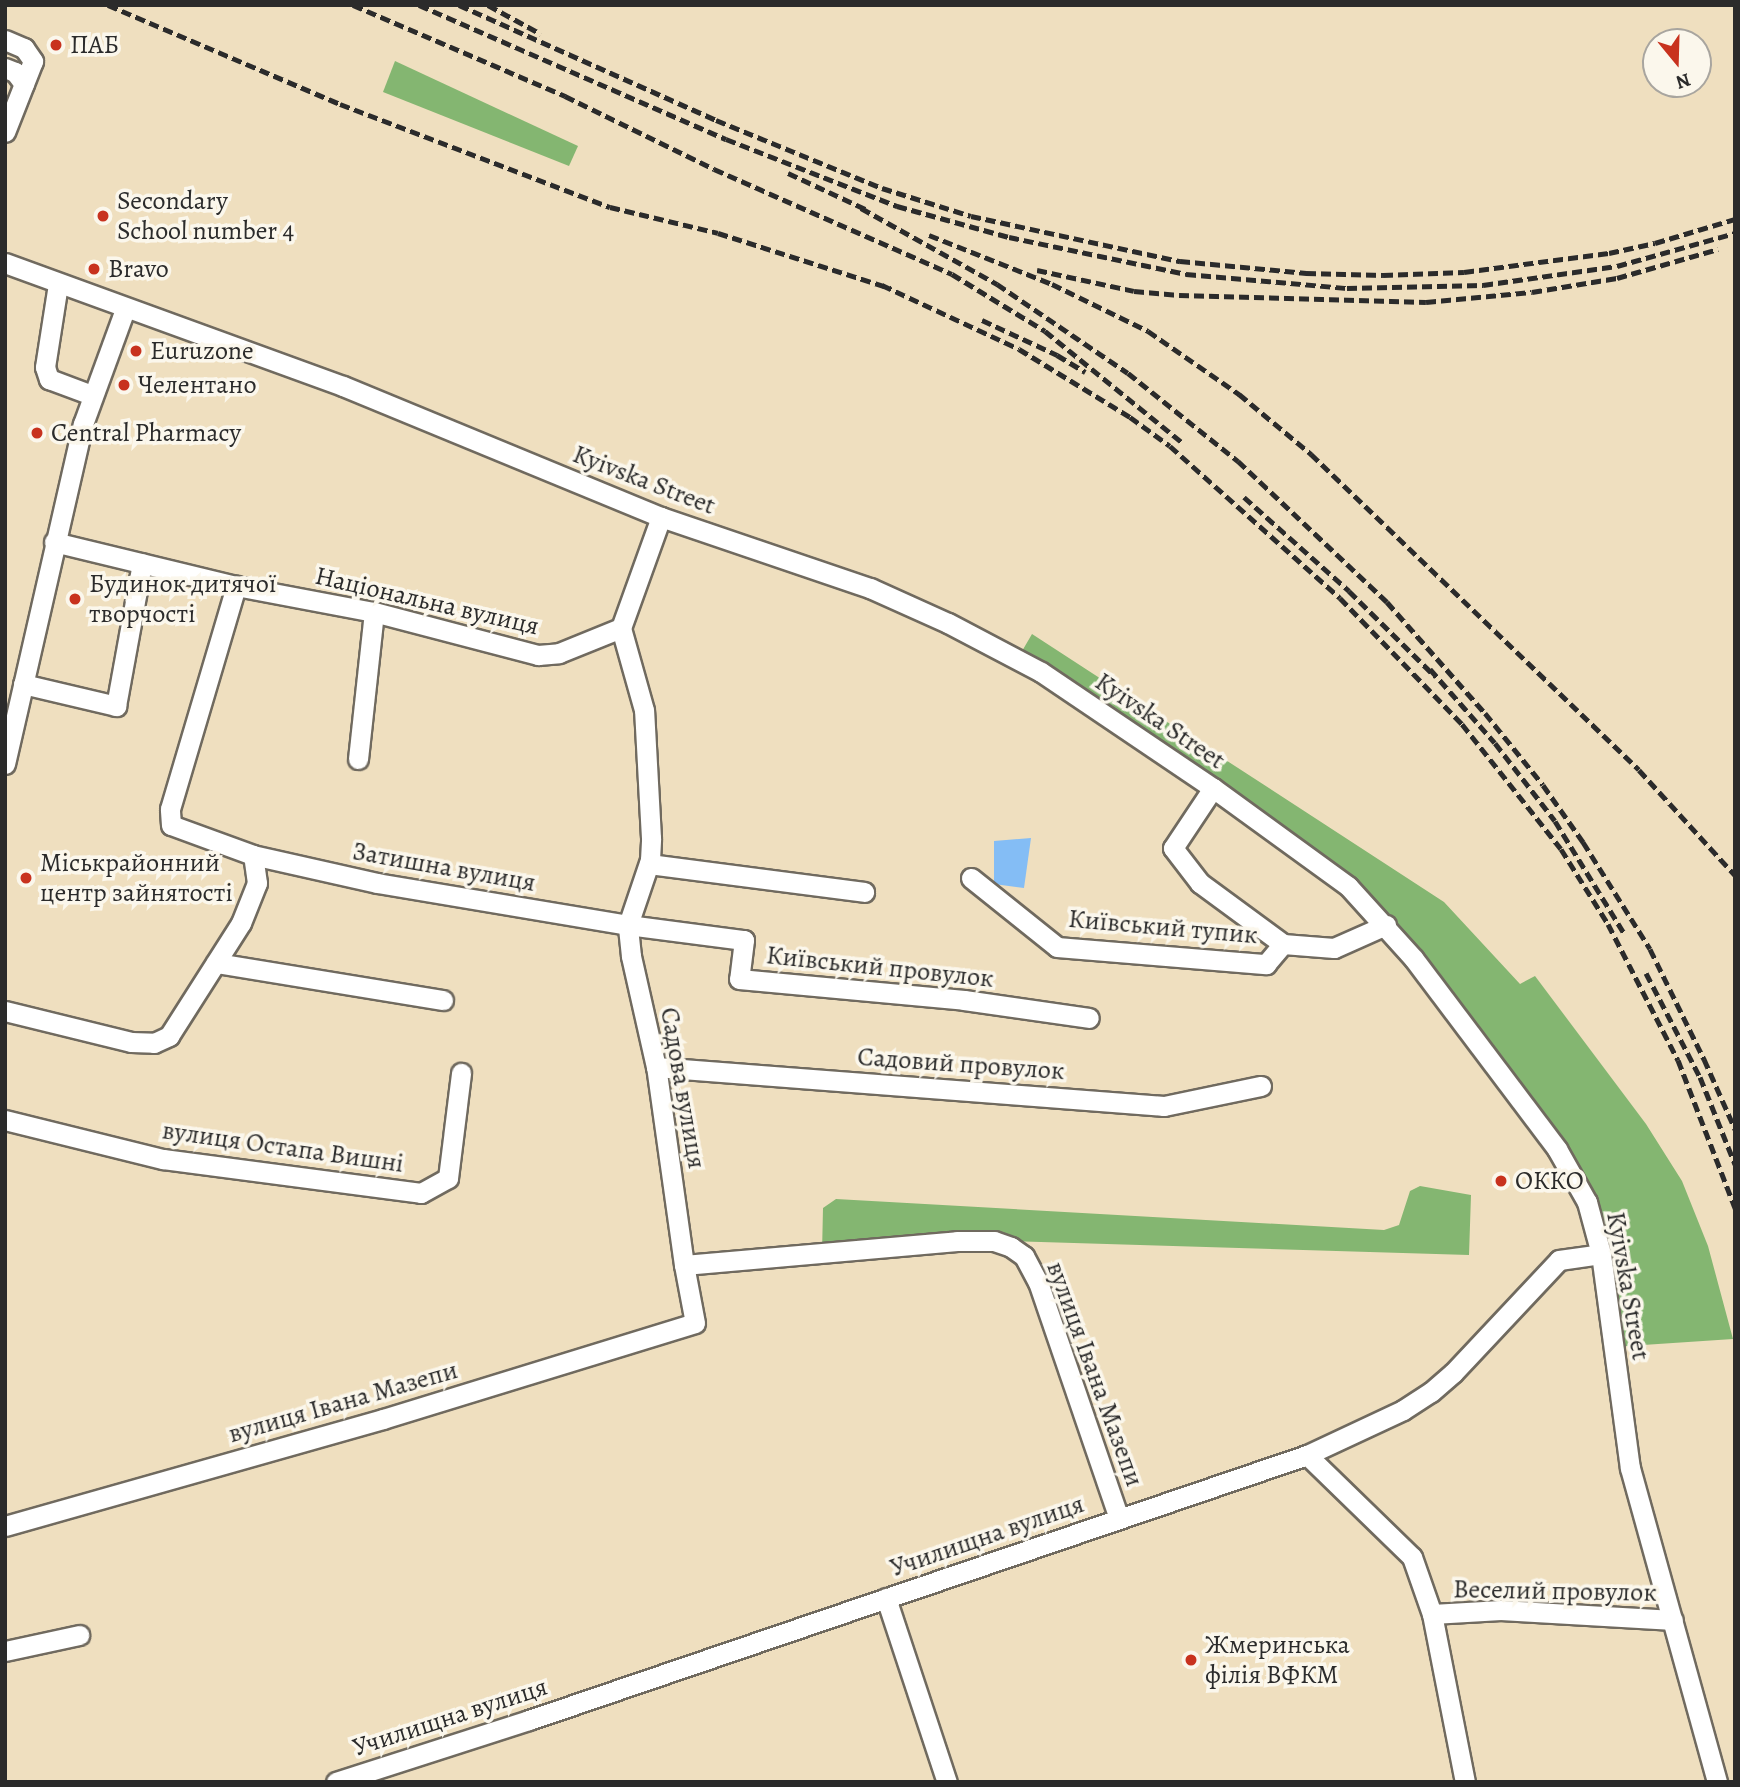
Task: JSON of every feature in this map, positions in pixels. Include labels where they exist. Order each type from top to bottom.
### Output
[{"type":"street","points":[[5,40],[24,48],[33,61],[5,132]]},
{"type":"street","points":[[5,68],[15,72],[24,84]]},
{"type":"street","name":"Kyivska Street","points":[[5,263],[125,309],[343,386],[661,517],[870,588],[986,641],[1041,672],[1213,788],[1331,872],[1364,901],[1566,1162],[1587,1202],[1601,1254],[1628,1460],[1717,1782]]},
{"type":"street","points":[[58,284],[44,367],[48,379],[92,395]]},
{"type":"street","points":[[6,755],[54,542],[92,395],[125,309]]},
{"type":"street","points":[[621,628],[661,517]]},
{"type":"street","name":"Національна вулиця","points":[[54,542],[236,586],[374,612],[548,656],[621,628]]},
{"type":"street","points":[[23,684],[116,706],[142,563]]},
{"type":"street","name":"Затишна вулиця","points":[[236,586],[170,809],[172,825],[253,855],[377,883],[628,925]]},
{"type":"street","points":[[358,760],[374,612]]},
{"type":"street","name":"Садова вулиця","points":[[621,628],[641,694],[646,727],[651,838],[649,864],[628,925],[631,956],[656,1067],[695,1324]]},
{"type":"street","points":[[1213,788],[1173,848],[1200,883],[1283,944],[1334,948],[1386,926]]},
{"type":"street","points":[[5,1011],[131,1042],[154,1043],[169,1036],[241,923],[257,883],[253,855]]},
{"type":"street","points":[[649,864],[864,892]]},
{"type":"street","name":"Київський тупик","points":[[971,878],[1057,947],[1266,964],[1283,944]]},
{"type":"street","name":"Київський провулок","points":[[628,925],[744,940],[739,979],[964,1000],[1088,1018]]},
{"type":"street","points":[[216,963],[443,1000]]},
{"type":"street","name":"Садовий провулок","points":[[656,1067],[1164,1106],[1261,1086]]},
{"type":"street","name":"вулиця Остапа Вишні","points":[[5,1120],[163,1159],[421,1193],[448,1178],[461,1073]]},
{"type":"street","name":"вулиця Івана Мазепи","points":[[684,1265],[977,1240],[994,1241],[1012,1247],[1024,1256],[1038,1282],[1119,1519]]},
{"type":"street","name":"Училищна вулиця","points":[[336,1782],[1307,1455],[1403,1410],[1431,1392],[1453,1373],[1559,1260],[1601,1254]]},
{"type":"street","name":"вулиця Івана Мазепи","points":[[5,1526],[383,1419],[695,1324]]},
{"type":"street","name":"Веселий провулок","points":[[1307,1455],[1412,1557],[1432,1615],[1501,1610],[1673,1620]]},
{"type":"street","points":[[886,1598],[947,1782]]},
{"type":"street","points":[[1432,1615],[1465,1782]]},
{"type":"street","points":[[5,1651],[79,1636]]},
{"type":"green space","points":[[395,61],[578,146],[569,166],[383,92]]},
{"type":"green space","points":[[1032,634],[1444,902],[1520,984],[1535,976],[1646,1124],[1682,1181],[1708,1246],[1733,1339],[1613,1347],[1587,1202],[1364,901],[1018,658]]},
{"type":"green space","points":[[1420,1186],[1471,1195],[1469,1255],[977,1240],[822,1253],[823,1208],[836,1199],[1384,1230],[1399,1225],[1410,1191]]},
{"type":"water","points":[[1031,838],[1024,888],[994,884],[994,841]]},
{"type":"railway","points":[[108,5],[340,104],[610,207],[718,233],[890,288]]},
{"type":"railway","points":[[353,5],[565,96],[714,169],[952,274],[1045,331],[1184,444]]},
{"type":"railway","points":[[419,5],[726,139],[897,206],[1009,237],[1186,274],[1347,288],[1483,285],[1617,266],[1735,233]]},
{"type":"railway","points":[[459,5],[716,120],[882,188],[971,216],[1180,261],[1306,273],[1383,275],[1464,272],[1609,253],[1655,243],[1735,219]]},
{"type":"railway","points":[[488,5],[541,34]]},
{"type":"railway","points":[[788,173],[870,211]]},
{"type":"railway","points":[[861,208],[997,284],[1128,373],[1238,461],[1387,602],[1485,713],[1543,785],[1583,842],[1650,949],[1735,1129]]},
{"type":"railway","points":[[929,235],[1052,284],[1148,331],[1239,394],[1311,454],[1639,770],[1735,875]]},
{"type":"railway","points":[[1037,270],[1134,291],[1179,295],[1426,302],[1532,292],[1617,278],[1718,249]]},
{"type":"railway","points":[[882,285],[1019,349],[1130,417],[1170,446],[1340,598],[1462,724],[1561,849],[1608,924],[1678,1060],[1735,1208]]},
{"type":"railway","points":[[982,320],[1057,355],[1085,372]]},
{"type":"railway","points":[[1244,497],[1349,591],[1435,676]]},
{"type":"railway","points":[[1430,669],[1495,743],[1555,821],[1624,933]]},
{"type":"railway","points":[[1646,973],[1700,1077],[1735,1164]]},
{"type":"place","name":"ПАБ","points":[[56,45]]},
{"type":"place","name":"Secondary School number 4","points":[[103,216]]},
{"type":"place","name":"Bravo","points":[[94,269]]},
{"type":"place","name":"Euruzone","points":[[136,351]]},
{"type":"place","name":"Челентано","points":[[124,385]]},
{"type":"place","name":"Central Pharmacy","points":[[37,433]]},
{"type":"place","name":"Будинок дитячої творчості","points":[[75,599]]},
{"type":"place","name":"Міськрайонний центр зайнятості","points":[[26,878]]},
{"type":"place","name":"ОККО","points":[[1501,1181]]},
{"type":"place","name":"Жмеринська філія ВФКМ","points":[[1191,1660]]}]
